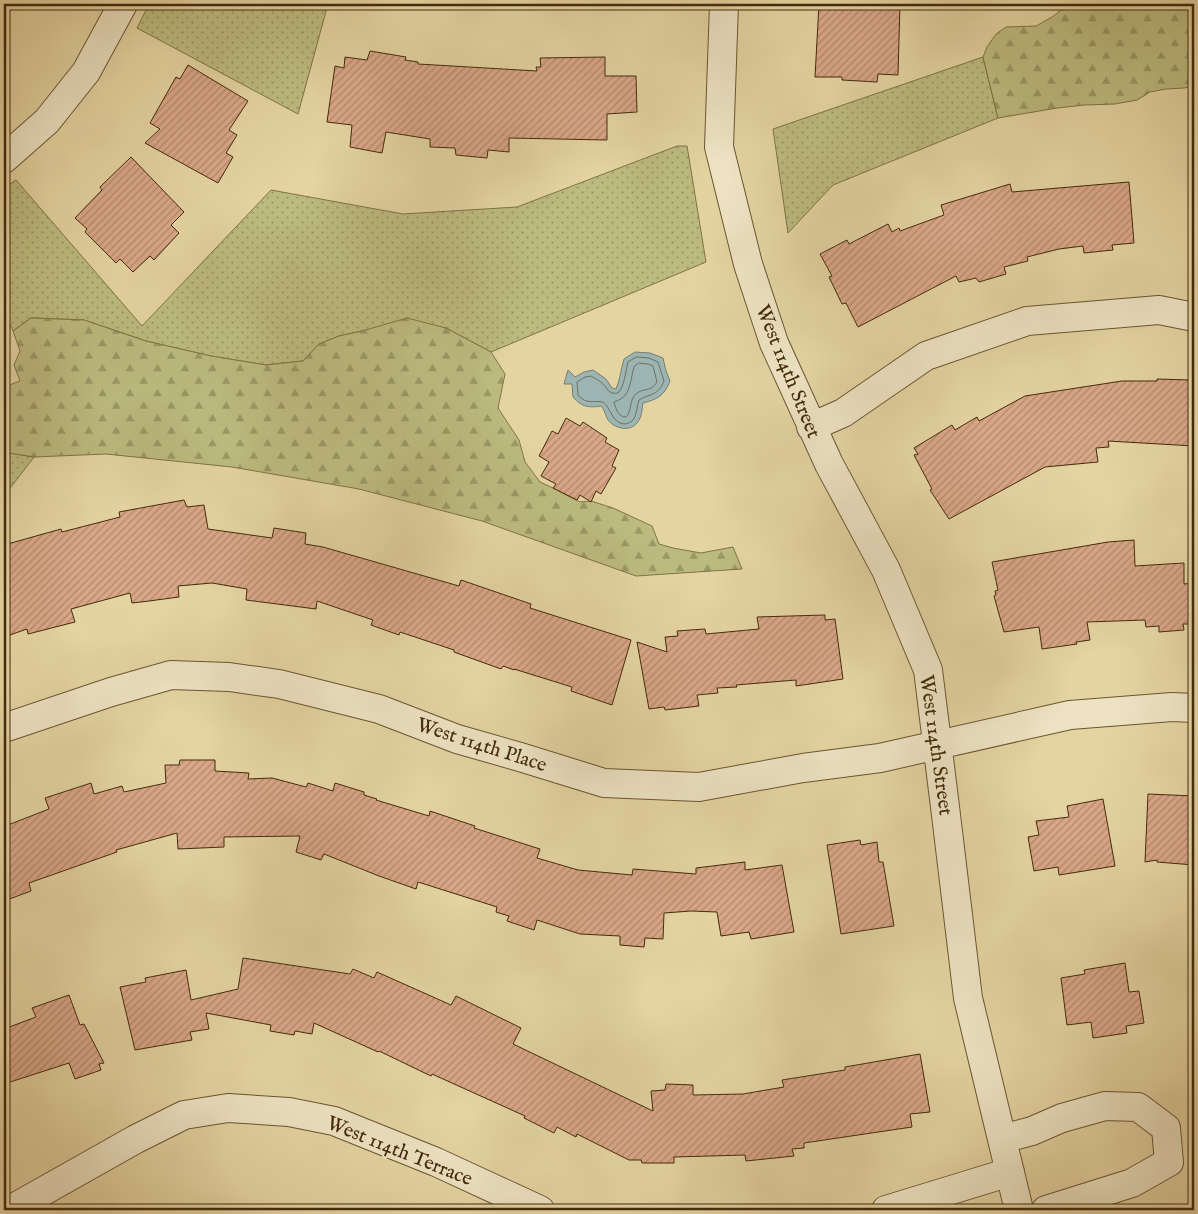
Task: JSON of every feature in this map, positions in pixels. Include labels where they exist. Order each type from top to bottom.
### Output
[{"type":"street","points":[[4,159],[48,121],[86,72],[123,4]]},
{"type":"street","name":"West 114th Street","points":[[724,4],[719,147],[748,264],[774,343],[811,427],[886,570],[928,670],[968,998],[1019,1210]]},
{"type":"street","points":[[811,427],[843,413],[926,356],[1027,321],[1159,310],[1194,318]]},
{"type":"street","name":"West 114th Place","points":[[4,728],[111,692],[171,675],[229,677],[279,684],[379,709],[457,739],[604,783],[698,787],[803,768],[880,758],[1070,715],[1172,707],[1194,708]]},
{"type":"street","points":[[1002,1139],[1032,1131],[1062,1118],[1105,1106],[1138,1107],[1166,1128],[1169,1162],[1132,1183],[1046,1210]]},
{"type":"street","name":"West 114th Terrace","points":[[10,1210],[136,1139],[184,1115],[228,1108],[290,1112],[334,1121],[436,1162],[540,1210]]},
{"type":"street","points":[[886,1210],[1010,1172]]},
{"type":"green space","points":[[149,4],[328,4],[298,114],[137,28]]},
{"type":"green space","points":[[1069,4],[1184,4],[1194,16],[1194,86],[1150,92],[1137,100],[1115,104],[1057,108],[998,118],[983,57],[987,47],[996,34],[1006,27],[1036,26]]},
{"type":"green space","points":[[983,57],[998,118],[833,185],[788,233],[773,129]]},
{"type":"green space","points":[[677,146],[687,146],[706,262],[491,352],[446,328],[362,331],[339,336],[319,344],[303,361],[266,365],[211,356],[146,341],[84,320],[31,318],[13,331],[4,311],[4,188],[16,180],[142,326],[271,190],[403,214],[517,207]]},
{"type":"green space","points":[[31,318],[84,320],[146,341],[211,356],[266,365],[303,361],[319,344],[339,336],[407,318],[446,328],[491,352],[505,374],[498,408],[519,440],[525,462],[540,482],[580,502],[591,501],[613,508],[652,526],[659,544],[701,553],[733,547],[742,569],[636,576],[482,521],[359,489],[232,467],[106,454],[34,457],[9,453],[4,450],[4,387],[20,381],[14,365],[20,351],[13,331]]},
{"type":"green space","points":[[4,450],[9,453],[34,457],[11,487],[4,489]]},
{"type":"water","points":[[635,352],[650,353],[663,358],[670,381],[660,396],[643,403],[641,416],[634,426],[620,428],[611,423],[601,406],[589,407],[582,405],[573,397],[572,384],[564,384],[568,370],[575,377],[593,370],[606,379],[612,388],[616,389],[624,359]]},
{"type":"building","points":[[819,4],[900,4],[898,75],[878,74],[877,82],[842,80],[842,77],[815,77]]},
{"type":"building","points":[[370,51],[406,57],[405,60],[418,62],[418,64],[537,71],[536,67],[541,67],[540,58],[605,57],[605,76],[636,76],[637,112],[607,114],[607,140],[509,138],[509,152],[488,150],[487,158],[456,155],[455,148],[430,147],[430,139],[386,132],[382,153],[350,147],[352,125],[327,122],[335,66],[344,68],[345,57],[367,60]]},
{"type":"building","points":[[188,65],[248,101],[229,130],[237,135],[226,153],[233,157],[218,183],[145,143],[160,129],[150,123],[176,77],[180,79]]},
{"type":"building","points":[[131,157],[184,212],[171,225],[179,233],[154,260],[150,256],[133,272],[120,259],[116,263],[85,232],[87,229],[75,218],[102,190],[100,187]]},
{"type":"building","points":[[1129,182],[1134,243],[1112,245],[1113,250],[1084,253],[1083,246],[1059,249],[1027,257],[1028,261],[1004,267],[1006,274],[979,282],[976,278],[959,282],[956,276],[858,327],[846,303],[842,304],[829,277],[832,276],[820,254],[847,240],[849,244],[888,224],[892,232],[899,228],[900,231],[944,215],[941,205],[1010,184],[1012,192]]},
{"type":"building","points":[[1157,379],[1190,380],[1190,385],[1194,385],[1194,446],[1108,441],[1109,447],[1096,448],[1098,462],[1045,467],[949,519],[930,490],[932,489],[914,455],[918,454],[914,448],[952,425],[955,430],[977,417],[979,421],[1025,396],[1122,381],[1157,381]]},
{"type":"building","points":[[566,418],[580,426],[583,422],[607,438],[605,442],[619,450],[612,466],[616,468],[601,494],[596,491],[591,502],[580,495],[577,500],[553,488],[556,484],[541,476],[549,462],[539,456],[552,431],[558,434]]},
{"type":"building","points":[[184,500],[187,507],[204,505],[208,529],[272,538],[274,528],[306,533],[305,544],[323,547],[459,586],[461,580],[531,604],[530,608],[631,640],[612,705],[571,691],[572,687],[503,666],[501,669],[454,652],[454,650],[400,632],[399,635],[371,625],[373,620],[317,601],[316,609],[246,600],[247,589],[212,583],[178,586],[179,597],[149,601],[132,603],[130,593],[71,609],[75,622],[28,634],[27,629],[4,637],[4,545],[61,529],[62,532],[120,517],[119,512]]},
{"type":"building","points":[[1134,540],[1135,566],[1184,563],[1184,584],[1194,583],[1194,624],[1183,624],[1184,630],[1159,632],[1159,626],[1146,627],[1145,620],[1087,622],[1090,640],[1076,642],[1077,644],[1042,649],[1039,627],[1004,632],[994,596],[996,595],[995,591],[998,590],[992,562],[1108,542]]},
{"type":"building","points":[[825,615],[825,620],[835,619],[843,679],[796,686],[796,680],[736,685],[737,687],[717,688],[718,693],[697,695],[699,706],[665,710],[664,707],[649,709],[637,642],[667,652],[665,637],[678,636],[677,631],[705,629],[706,634],[759,629],[757,617]]},
{"type":"building","points":[[180,760],[215,760],[215,771],[249,773],[248,779],[272,778],[306,787],[308,783],[333,791],[335,783],[364,792],[364,795],[376,800],[429,816],[430,811],[475,826],[474,828],[540,849],[537,858],[578,870],[632,875],[633,869],[696,874],[696,868],[745,862],[745,870],[782,865],[794,932],[751,939],[749,932],[721,936],[717,912],[691,911],[664,913],[663,939],[645,938],[644,947],[620,945],[620,936],[580,934],[537,920],[534,930],[507,921],[509,916],[496,912],[497,907],[418,882],[416,889],[324,854],[321,860],[296,852],[300,836],[224,837],[224,847],[178,849],[177,833],[116,850],[117,852],[29,883],[31,891],[4,901],[4,823],[8,825],[49,809],[45,798],[91,783],[94,794],[122,786],[124,792],[166,783],[165,765],[179,765]]},
{"type":"building","points":[[1148,794],[1194,796],[1194,865],[1157,862],[1157,860],[1145,862]]},
{"type":"building","points":[[1103,799],[1115,866],[1059,875],[1058,867],[1034,871],[1028,837],[1039,835],[1036,821],[1069,817],[1067,806]]},
{"type":"building","points":[[860,840],[861,845],[877,842],[879,862],[883,862],[894,926],[841,934],[827,845]]},
{"type":"building","points":[[243,958],[350,974],[353,969],[374,978],[377,972],[451,1005],[456,996],[521,1028],[513,1044],[653,1111],[651,1091],[665,1090],[666,1084],[693,1085],[693,1095],[743,1094],[784,1087],[782,1080],[845,1070],[845,1067],[920,1054],[930,1112],[910,1114],[912,1127],[804,1143],[804,1148],[792,1149],[794,1156],[746,1161],[745,1155],[674,1157],[674,1163],[642,1163],[641,1160],[629,1160],[577,1134],[576,1137],[557,1127],[554,1133],[524,1118],[525,1116],[314,1023],[312,1034],[295,1031],[294,1035],[270,1031],[271,1025],[206,1013],[209,1029],[190,1032],[192,1040],[135,1050],[120,987],[146,982],[145,978],[186,970],[191,1000],[238,989]]},
{"type":"building","points":[[1125,963],[1129,992],[1139,991],[1144,1023],[1126,1026],[1127,1033],[1093,1038],[1091,1022],[1067,1025],[1061,978],[1085,974],[1084,970]]},
{"type":"building","points":[[69,995],[80,1025],[84,1024],[104,1063],[99,1064],[101,1070],[75,1079],[69,1063],[4,1084],[4,1029],[36,1017],[32,1008]]}]
